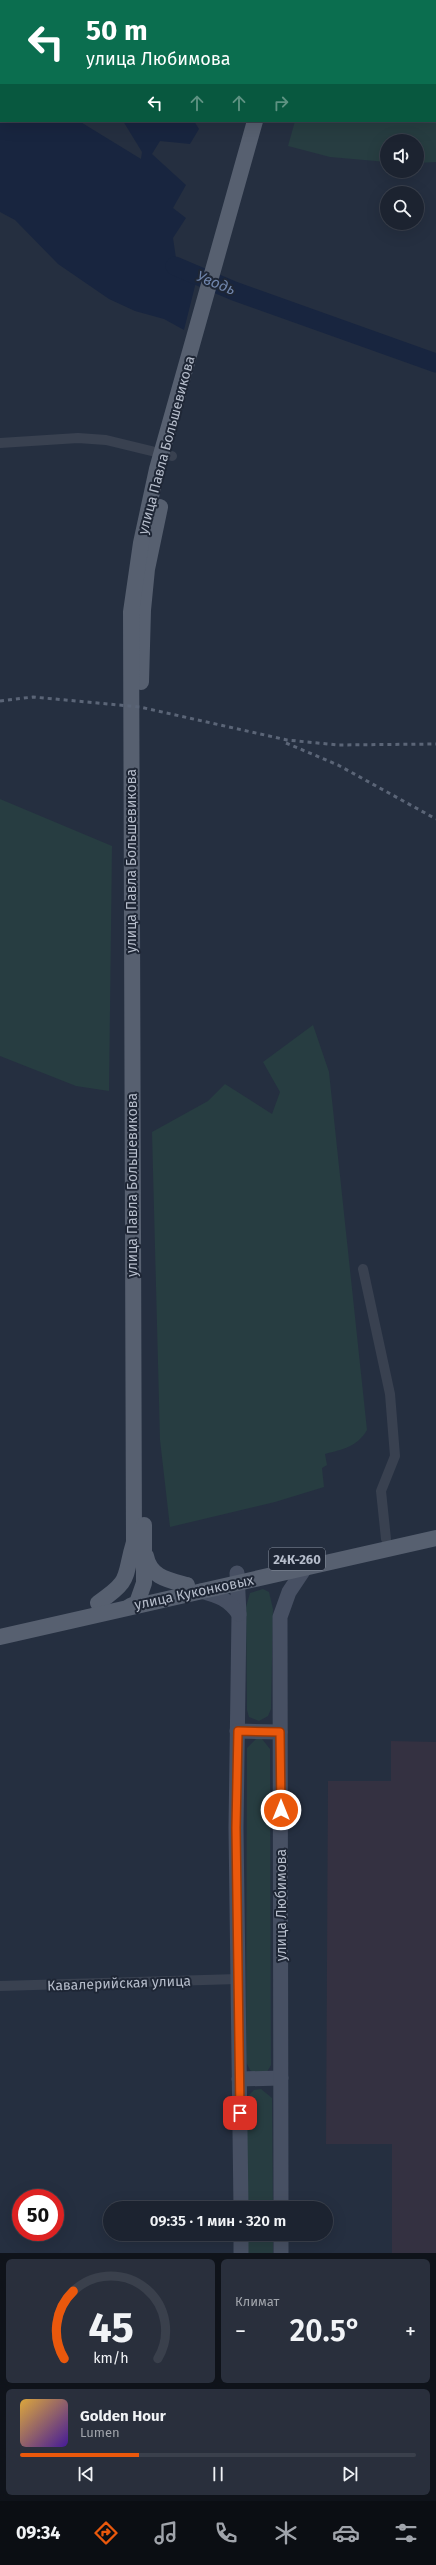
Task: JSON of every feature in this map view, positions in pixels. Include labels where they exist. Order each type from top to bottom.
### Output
[{"type":"main road","points":[[224,245],[255,122]]},
{"type":"main road","points":[[224,245],[266,122]]},
{"type":"main road","name":"улица Павла Большевикова","points":[[98,1603],[118,1589],[128,1575],[139,1544],[140,707],[143,610],[147,569],[167,455],[224,245]]},
{"type":"main road","name":"улица Куконковых","points":[[0,1637],[130,1606],[201,1591],[238,1578],[386,1539],[436,1528]]},
{"type":"main road","name":"улица Куконковых","points":[[0,1626],[142,1593],[305,1568],[436,1538]]},
{"type":"main road","points":[[139,1544],[149,1568],[154,1573],[163,1578],[187,1585]]},
{"type":"main road","points":[[130,1606],[137,1603],[142,1593],[137,1579],[139,1544]]},
{"type":"main road","name":"улица Любимова","points":[[281,2201],[280,1617],[289,1592],[305,1568]]},
{"type":"main road","points":[[238,1578],[238,1979],[241,2201]]},
{"type":"main road","points":[[201,1591],[223,1597],[231,1602],[239,1614]]},
{"type":"main road","points":[[142,1593],[158,1598],[175,1597]]},
{"type":"main road","points":[[238,1731],[280,1732]]},
{"type":"main road","points":[[239,2079],[281,2078]]},
{"type":"main road","points":[[241,2241],[241,2253]]},
{"type":"main road","points":[[281,2241],[281,2253]]},
{"type":"street","points":[[0,443],[78,438],[106,440],[167,455]]},
{"type":"street","points":[[363,1269],[390,1394],[395,1456],[381,1491],[386,1539]]},
{"type":"street","name":"Кавалерийская улица","points":[[0,1986],[238,1979]]},
{"type":"shaded area","points":[[391,1741],[436,1742],[436,2253],[392,2253],[392,2144],[326,2144],[328,1781],[391,1781]]},
{"type":"green space","points":[[295,122],[436,122],[436,162],[424,163],[424,134],[380,134],[380,161],[330,157],[288,146]]},
{"type":"green space","points":[[0,799],[112,846],[109,1091],[76,1086],[0,1056]]},
{"type":"green space","points":[[313,1025],[329,1072],[367,1430],[354,1444],[344,1449],[325,1454],[327,1465],[322,1468],[324,1487],[275,1502],[170,1527],[160,1440],[152,1132],[208,1101],[225,1084],[272,1114],[280,1092],[263,1062]]},
{"type":"green space","points":[[263,1589],[269,1592],[273,1609],[271,1709],[268,1716],[259,1721],[249,1717],[247,1710],[246,1607],[250,1593]]},
{"type":"green space","points":[[256,1739],[262,1739],[270,1749],[271,2065],[267,2072],[256,2074],[250,2070],[246,2062],[247,1748]]},
{"type":"green space","points":[[261,2089],[272,2098],[273,2201],[247,2201],[246,2098],[254,2090]]},
{"type":"green space","points":[[248,2241],[273,2241],[273,2253],[248,2253]]},
{"type":"water","points":[[0,122],[81,122],[141,159],[142,152],[124,122],[195,122],[199,129],[190,144],[160,141],[152,154],[186,185],[173,208],[186,218],[173,238],[176,258],[199,270],[184,330],[164,319],[135,311],[109,299],[58,264],[15,220],[0,212]]},
{"type":"waterway","name":"Уводь","points":[[175,266],[234,291],[436,363]]},
{"type":"railway","points":[[0,701],[33,697],[140,707],[287,740],[338,745],[436,744]]},
{"type":"railway","points":[[286,743],[338,765],[436,819]]},
{"type":"route","points":[[240,2113],[236,1828],[238,1731],[280,1732],[281,1810]]}]
